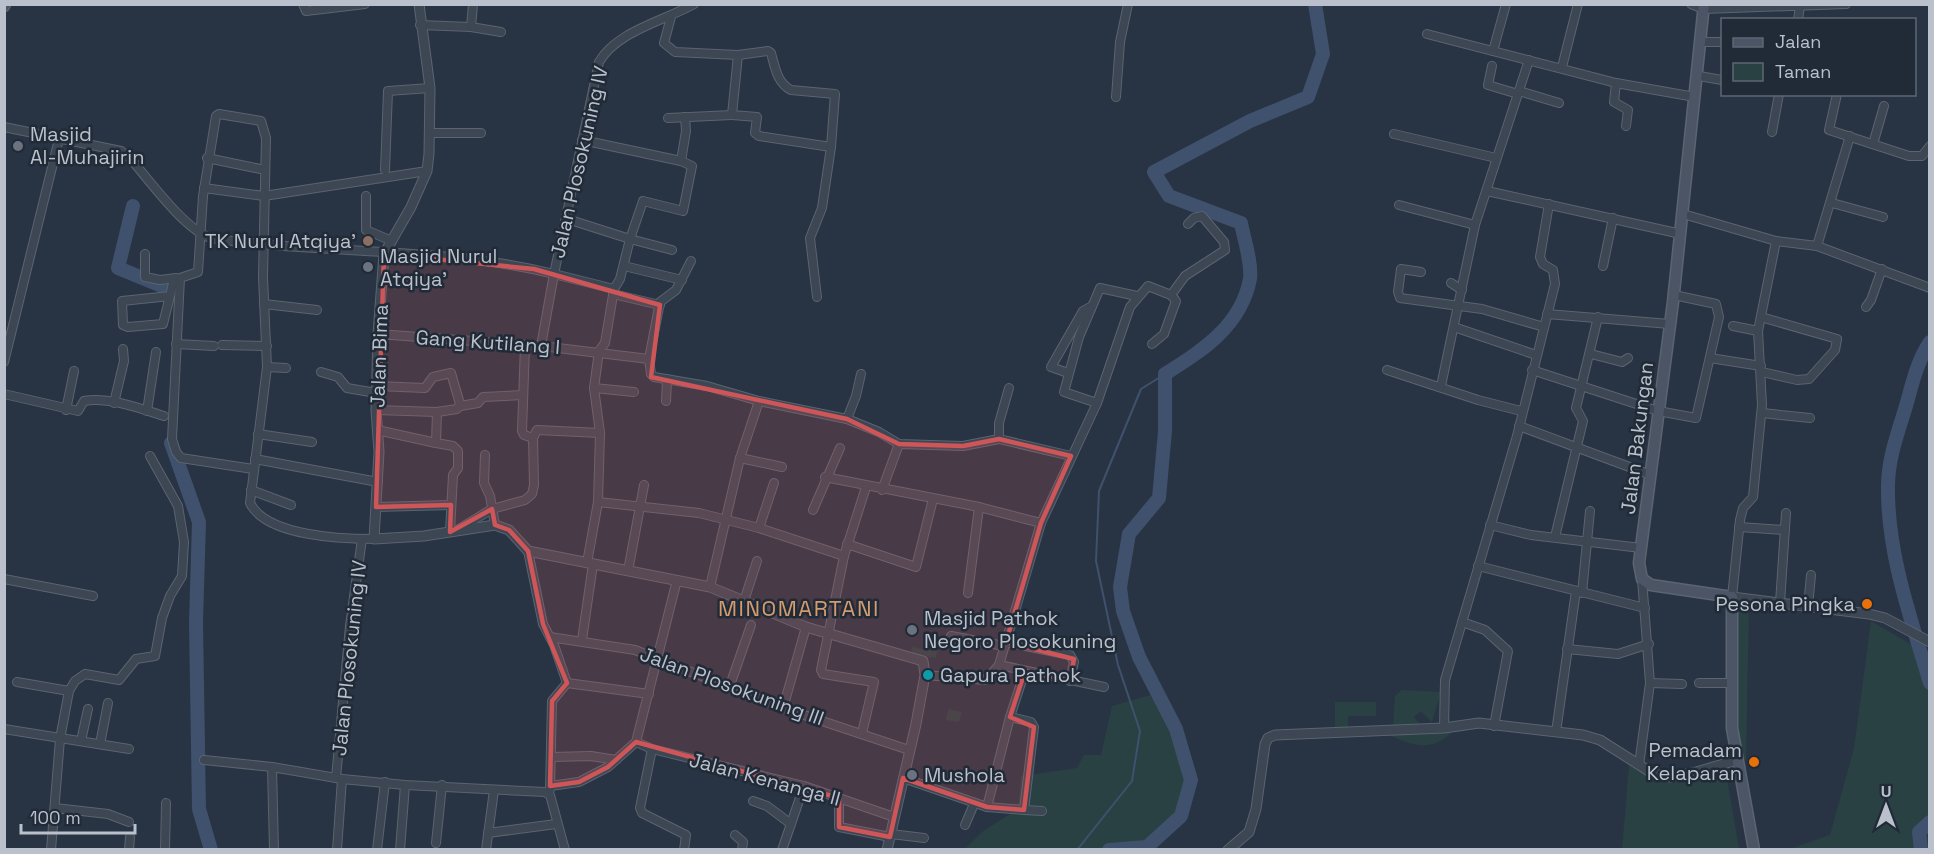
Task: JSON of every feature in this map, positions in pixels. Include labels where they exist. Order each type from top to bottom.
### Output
[{"type":"main road","name":"Jalan Bakungan","points":[[1642,579],[1639,563],[1674,295],[1699,76],[1704,7]]},
{"type":"main road","points":[[1642,579],[1651,585],[1732,597],[1730,683],[1737,760],[1754,849]]},
{"type":"street","points":[[303,4],[306,11],[365,4]]},
{"type":"street","name":"Jalan Bima","points":[[374,538],[378,482],[376,390],[384,254],[427,171],[430,88],[419,4]]},
{"type":"street","points":[[471,27],[473,4]]},
{"type":"street","name":"Jalan Plosokuning IV","points":[[200,235],[263,245],[471,260],[554,274],[600,62],[606,51],[631,34],[671,17],[694,4]]},
{"type":"street","points":[[1116,96],[1119,42],[1128,4]]},
{"type":"street","points":[[1493,51],[1506,4]]},
{"type":"street","points":[[1562,67],[1578,4]]},
{"type":"street","points":[[1691,4],[1704,7],[1846,4]]},
{"type":"street","points":[[671,17],[664,43],[675,52],[738,55],[770,51],[785,87],[791,90],[835,94],[831,147],[822,208],[810,238],[817,297]]},
{"type":"street","points":[[420,25],[471,27],[501,32]]},
{"type":"street","points":[[1428,34],[1616,82],[1695,97]]},
{"type":"street","points":[[1702,42],[1721,42]]},
{"type":"street","points":[[732,115],[738,55]]},
{"type":"street","points":[[1442,386],[1475,225],[1529,60]]},
{"type":"street","points":[[1492,66],[1488,85],[1559,103]]},
{"type":"street","points":[[1699,76],[1721,80]]},
{"type":"street","points":[[1616,82],[1614,102],[1628,110],[1626,126]]},
{"type":"street","points":[[385,170],[388,91],[430,88]]},
{"type":"street","points":[[1772,132],[1779,96]]},
{"type":"street","points":[[1836,96],[1828,130],[1909,156],[1922,156],[1929,147]]},
{"type":"street","points":[[1873,144],[1884,106]]},
{"type":"street","points":[[145,254],[145,277],[177,278],[198,272],[207,158],[216,116],[219,114],[261,121],[266,138],[263,245],[267,367],[251,490],[250,503],[255,513],[277,525],[303,533],[362,539],[453,532],[495,525],[509,530],[528,551],[543,624],[567,683]]},
{"type":"street","points":[[668,118],[732,115],[757,117],[755,133],[759,136],[831,147]]},
{"type":"street","points":[[681,160],[686,131],[685,117]]},
{"type":"street","points":[[4,127],[118,150],[127,155],[200,235]]},
{"type":"street","points":[[430,133],[481,133]]},
{"type":"street","points":[[1394,134],[1496,158]]},
{"type":"street","points":[[1817,246],[1832,203],[1850,136]]},
{"type":"street","points":[[4,362],[59,139]]},
{"type":"street","points":[[582,140],[681,160],[688,162],[693,171],[682,211],[643,201],[630,239],[624,266],[613,291],[605,343],[599,351],[594,388],[600,433],[598,502],[582,640]]},
{"type":"street","points":[[207,158],[265,170]]},
{"type":"street","points":[[204,188],[264,196],[427,171]]},
{"type":"street","points":[[1487,191],[1681,234]]},
{"type":"street","points":[[366,196],[364,226],[366,230],[392,241]]},
{"type":"street","points":[[1832,203],[1883,217]]},
{"type":"street","points":[[1444,728],[1445,680],[1519,426],[1555,275],[1542,262],[1540,256],[1549,204]]},
{"type":"street","points":[[1399,205],[1475,225]]},
{"type":"street","points":[[1683,213],[1776,241],[1817,246],[1929,288]]},
{"type":"street","points":[[1171,295],[1185,276],[1225,250],[1224,242],[1202,216],[1194,218],[1188,224]]},
{"type":"street","points":[[1603,266],[1613,218]]},
{"type":"street","points":[[567,219],[672,250]]},
{"type":"street","points":[[1776,241],[1758,331],[1762,369],[1762,413],[1753,497],[1743,508],[1739,527],[1732,597],[1869,614],[1905,628],[1929,642]]},
{"type":"street","points":[[691,261],[676,290],[663,298],[660,305],[650,359],[651,374],[707,386],[759,401],[847,419],[879,432],[899,444],[963,446],[999,439],[1071,456]]},
{"type":"street","points":[[624,266],[682,280]]},
{"type":"street","points":[[1421,272],[1401,269],[1398,292],[1400,298],[1459,305],[1544,327]]},
{"type":"street","points":[[1866,307],[1871,300],[1882,269]]},
{"type":"street","points":[[540,346],[554,274],[660,305]]},
{"type":"street","points":[[170,296],[122,301],[123,325],[128,327],[163,324],[177,278]]},
{"type":"street","points":[[177,278],[172,439],[176,452],[182,458],[199,462],[253,469]]},
{"type":"street","points":[[1451,284],[1462,290]]},
{"type":"street","points":[[925,675],[986,680],[999,665],[1041,523],[1097,403],[1130,307],[1137,296],[1148,286],[1171,295],[1176,301],[1166,330],[1152,344]]},
{"type":"street","points":[[1097,403],[1066,394],[1064,390],[1092,306],[1100,288],[1103,287],[1137,296]]},
{"type":"street","points":[[1532,370],[1658,411],[1692,418],[1698,416],[1720,320],[1716,304],[1674,295]]},
{"type":"street","points":[[264,304],[317,310]]},
{"type":"street","points":[[1068,373],[1051,367],[1083,311],[1092,306]]},
{"type":"street","points":[[1547,314],[1670,324]]},
{"type":"street","points":[[1555,537],[1575,446],[1583,421],[1576,408],[1591,354],[1598,317]]},
{"type":"street","points":[[1710,358],[1762,369],[1797,380],[1809,379],[1835,350],[1837,339],[1761,317]]},
{"type":"street","points":[[1733,326],[1758,331]]},
{"type":"street","points":[[1454,327],[1536,355]]},
{"type":"street","name":"Gang Kutilang I","points":[[378,334],[599,351],[650,359]]},
{"type":"street","points":[[176,344],[267,346]]},
{"type":"street","points":[[525,345],[522,431],[524,435],[533,438]]},
{"type":"street","points":[[116,404],[124,361],[123,350]]},
{"type":"street","points":[[147,411],[156,352]]},
{"type":"street","points":[[1591,354],[1622,362],[1628,358]]},
{"type":"street","points":[[267,367],[286,368]]},
{"type":"street","points":[[1387,370],[1442,386],[1478,400],[1521,411]]},
{"type":"street","points":[[66,410],[74,371]]},
{"type":"street","points":[[321,372],[338,377],[347,388],[376,390],[425,388],[430,385],[433,378],[451,373],[460,406]]},
{"type":"street","points":[[847,419],[861,374]]},
{"type":"street","points":[[666,401],[667,379]]},
{"type":"street","points":[[594,388],[634,392]]},
{"type":"street","points":[[999,439],[999,423],[1009,388]]},
{"type":"street","points":[[4,394],[66,410],[78,411],[84,401],[89,400],[127,406],[165,417]]},
{"type":"street","points":[[376,410],[437,412],[478,403],[483,397],[523,395]]},
{"type":"street","points":[[710,587],[740,458],[759,401]]},
{"type":"street","points":[[436,444],[437,412]]},
{"type":"street","points":[[1762,413],[1810,418]]},
{"type":"street","points":[[1519,426],[1651,475]]},
{"type":"street","points":[[377,430],[453,446],[458,451],[458,468],[453,475],[453,532]]},
{"type":"street","points":[[453,532],[492,511],[525,500],[532,494],[534,485],[533,438],[537,430],[600,433]]},
{"type":"street","points":[[258,434],[312,442]]},
{"type":"street","points":[[882,490],[899,444]]},
{"type":"street","points":[[813,510],[825,477],[840,447]]},
{"type":"street","points":[[485,455],[484,483],[495,525]]},
{"type":"street","points":[[51,849],[60,738],[69,691],[75,681],[85,674],[119,680],[136,659],[153,657],[157,651],[162,618],[170,596],[182,576],[184,542],[178,506],[150,456]]},
{"type":"street","points":[[740,458],[782,467]]},
{"type":"street","points":[[255,459],[378,482]]},
{"type":"street","points":[[825,477],[866,487],[979,507],[1041,523]]},
{"type":"street","points":[[759,528],[774,483]]},
{"type":"street","points":[[628,571],[642,506],[644,485]]},
{"type":"street","points":[[862,733],[874,682],[822,673],[844,556],[866,487]]},
{"type":"street","points":[[251,490],[291,505]]},
{"type":"street","points":[[847,544],[916,567],[933,499]]},
{"type":"street","points":[[598,502],[699,513],[759,528],[844,556]]},
{"type":"street","points":[[376,507],[452,505]]},
{"type":"street","points":[[968,593],[979,507]]},
{"type":"street","points":[[1556,732],[1590,511]]},
{"type":"street","points":[[1780,603],[1786,513]]},
{"type":"street","points":[[1490,525],[1531,535],[1641,548]]},
{"type":"street","points":[[1739,527],[1785,530]]},
{"type":"street","name":"Jalan Plosokuning IV","points":[[337,849],[339,778],[350,626],[362,539]]},
{"type":"street","points":[[528,551],[710,587],[806,627],[919,658],[925,664],[925,675],[887,849]]},
{"type":"street","points":[[744,601],[757,561]]},
{"type":"street","points":[[1478,566],[1645,608]]},
{"type":"street","points":[[1808,607],[1811,575]]},
{"type":"street","points":[[4,579],[93,596]]},
{"type":"street","points":[[1639,765],[1650,683],[1649,644],[1642,579]]},
{"type":"street","points":[[550,786],[579,782],[616,760],[636,742],[677,580]]},
{"type":"street","points":[[1462,622],[1485,630],[1508,651],[1494,726]]},
{"type":"street","points":[[729,688],[751,625]]},
{"type":"street","points":[[783,708],[806,627]]},
{"type":"street","points":[[951,636],[1070,655],[1074,663],[1070,681]]},
{"type":"street","name":"Jalan Plosokuning III","points":[[550,637],[582,640],[635,650],[658,661],[783,708],[909,750]]},
{"type":"street","points":[[1567,649],[1618,654],[1649,644]]},
{"type":"street","points":[[999,665],[1104,687]]},
{"type":"street","points":[[987,807],[1010,717],[1025,671]]},
{"type":"street","points":[[17,682],[69,691]]},
{"type":"street","points":[[567,683],[649,694]]},
{"type":"street","points":[[565,849],[556,824],[550,786],[552,701],[567,683]]},
{"type":"street","points":[[1650,683],[1682,684]]},
{"type":"street","points":[[1699,683],[1730,683]]},
{"type":"street","points":[[100,744],[108,703]]},
{"type":"street","points":[[81,741],[88,709]]},
{"type":"street","points":[[1010,717],[1031,722],[1034,727],[1024,810]]},
{"type":"street","points":[[1228,849],[1249,832],[1256,810],[1265,744],[1268,738],[1275,735],[1444,728],[1479,723],[1583,735],[1600,740],[1653,773],[1670,777],[1737,760]]},
{"type":"street","points":[[4,729],[129,750]]},
{"type":"street","name":"Jalan Kenanga II","points":[[636,742],[652,749],[804,786],[894,817]]},
{"type":"street","points":[[652,749],[640,808],[642,813],[686,835],[684,849]]},
{"type":"street","points":[[552,757],[591,756],[616,760]]},
{"type":"street","points":[[204,760],[405,785],[442,785],[545,792],[550,795]]},
{"type":"street","points":[[272,767],[273,849]]},
{"type":"street","points":[[903,778],[974,804],[1042,811]]},
{"type":"street","points":[[377,849],[385,782]]},
{"type":"street","points":[[400,849],[405,785]]},
{"type":"street","points":[[436,843],[442,785]]},
{"type":"street","points":[[782,849],[804,786]]},
{"type":"street","points":[[486,849],[494,790]]},
{"type":"street","points":[[839,798],[839,827],[890,836],[924,838]]},
{"type":"street","points":[[753,801],[767,806],[791,824]]},
{"type":"street","points":[[165,849],[166,803]]},
{"type":"street","points":[[965,825],[974,804]]},
{"type":"street","points":[[55,808],[108,813],[129,822]]},
{"type":"street","points":[[488,833],[556,824]]},
{"type":"street","points":[[735,835],[743,842],[742,849]]},
{"type":"street","points":[[129,849],[130,837]]},
{"type":"highlighted area","points":[[384,254],[534,269],[660,305],[651,377],[847,419],[899,444],[963,446],[999,439],[1071,456],[1041,523],[1006,642],[1074,659],[1070,681],[1025,671],[1010,717],[1034,727],[1024,810],[987,807],[903,778],[890,837],[839,827],[839,798],[636,742],[608,767],[579,782],[550,786],[552,701],[567,683],[543,624],[528,551],[509,530],[495,525],[492,509],[450,532],[451,505],[376,507]]},
{"type":"green space","points":[[1728,599],[1749,602],[1746,760],[1732,758],[1727,699]]},
{"type":"green space","points":[[1871,621],[1929,655],[1929,849],[1790,849],[1830,835],[1854,748]]},
{"type":"green space","points":[[929,639],[939,640],[936,658],[911,655],[912,647],[927,650]]},
{"type":"green space","points":[[1402,690],[1441,692],[1432,722],[1421,711],[1414,717],[1424,729],[1393,728],[1395,696]]},
{"type":"green space","points":[[1151,695],[1174,738],[1185,785],[1183,801],[1175,820],[1147,845],[1111,845],[1105,850],[964,850],[982,832],[1018,809],[1021,776],[1077,768],[1084,755],[1101,755],[1112,706]]},
{"type":"green space","points":[[1335,702],[1376,702],[1376,716],[1348,716],[1348,727],[1335,727]]},
{"type":"green space","points":[[948,709],[962,712],[959,722],[946,720]]},
{"type":"green space","points":[[1434,730],[1451,733],[1428,745],[1412,744],[1387,734]]},
{"type":"green space","points":[[1629,765],[1665,777],[1688,775],[1725,766],[1739,849],[1622,850]]},
{"type":"waterway","points":[[1109,850],[1147,847],[1181,816],[1191,780],[1176,729],[1139,657],[1123,611],[1120,587],[1129,534],[1159,498],[1165,431],[1165,374],[1206,346],[1229,323],[1245,296],[1250,279],[1249,258],[1241,223],[1169,196],[1154,172],[1250,121],[1308,97],[1323,54],[1315,4]]},
{"type":"waterway","points":[[133,206],[118,268],[162,286]]},
{"type":"waterway","points":[[1930,342],[1918,365],[1897,436],[1888,486],[1891,536],[1896,561],[1930,683]]},
{"type":"waterway","points":[[1077,850],[1132,781],[1140,731],[1118,665],[1096,561],[1099,491],[1141,389],[1165,374]]},
{"type":"waterway","points":[[171,443],[199,522],[196,622],[199,809],[211,850]]},
{"type":"waterway","points":[[1921,850],[1919,832],[1930,822]]},
{"type":"place","name":"Masjid Al-Muhajirin","points":[[18,146]]},
{"type":"place","name":"TK Nurul Atqiya'","points":[[368,241]]},
{"type":"place","name":"Masjid Nurul Atqiya'","points":[[368,267]]},
{"type":"place","name":"Pesona Pingka","points":[[1867,604]]},
{"type":"place","name":"Masjid Pathok Negoro Plosokuning","points":[[912,630]]},
{"type":"place","name":"Gapura Pathok","points":[[928,675]]},
{"type":"place","name":"Pemadam Kelaparan","points":[[1754,762]]},
{"type":"place","name":"Mushola","points":[[912,775]]},
{"type":"district","name":"MINOMARTANI","points":[[799,608]]}]
